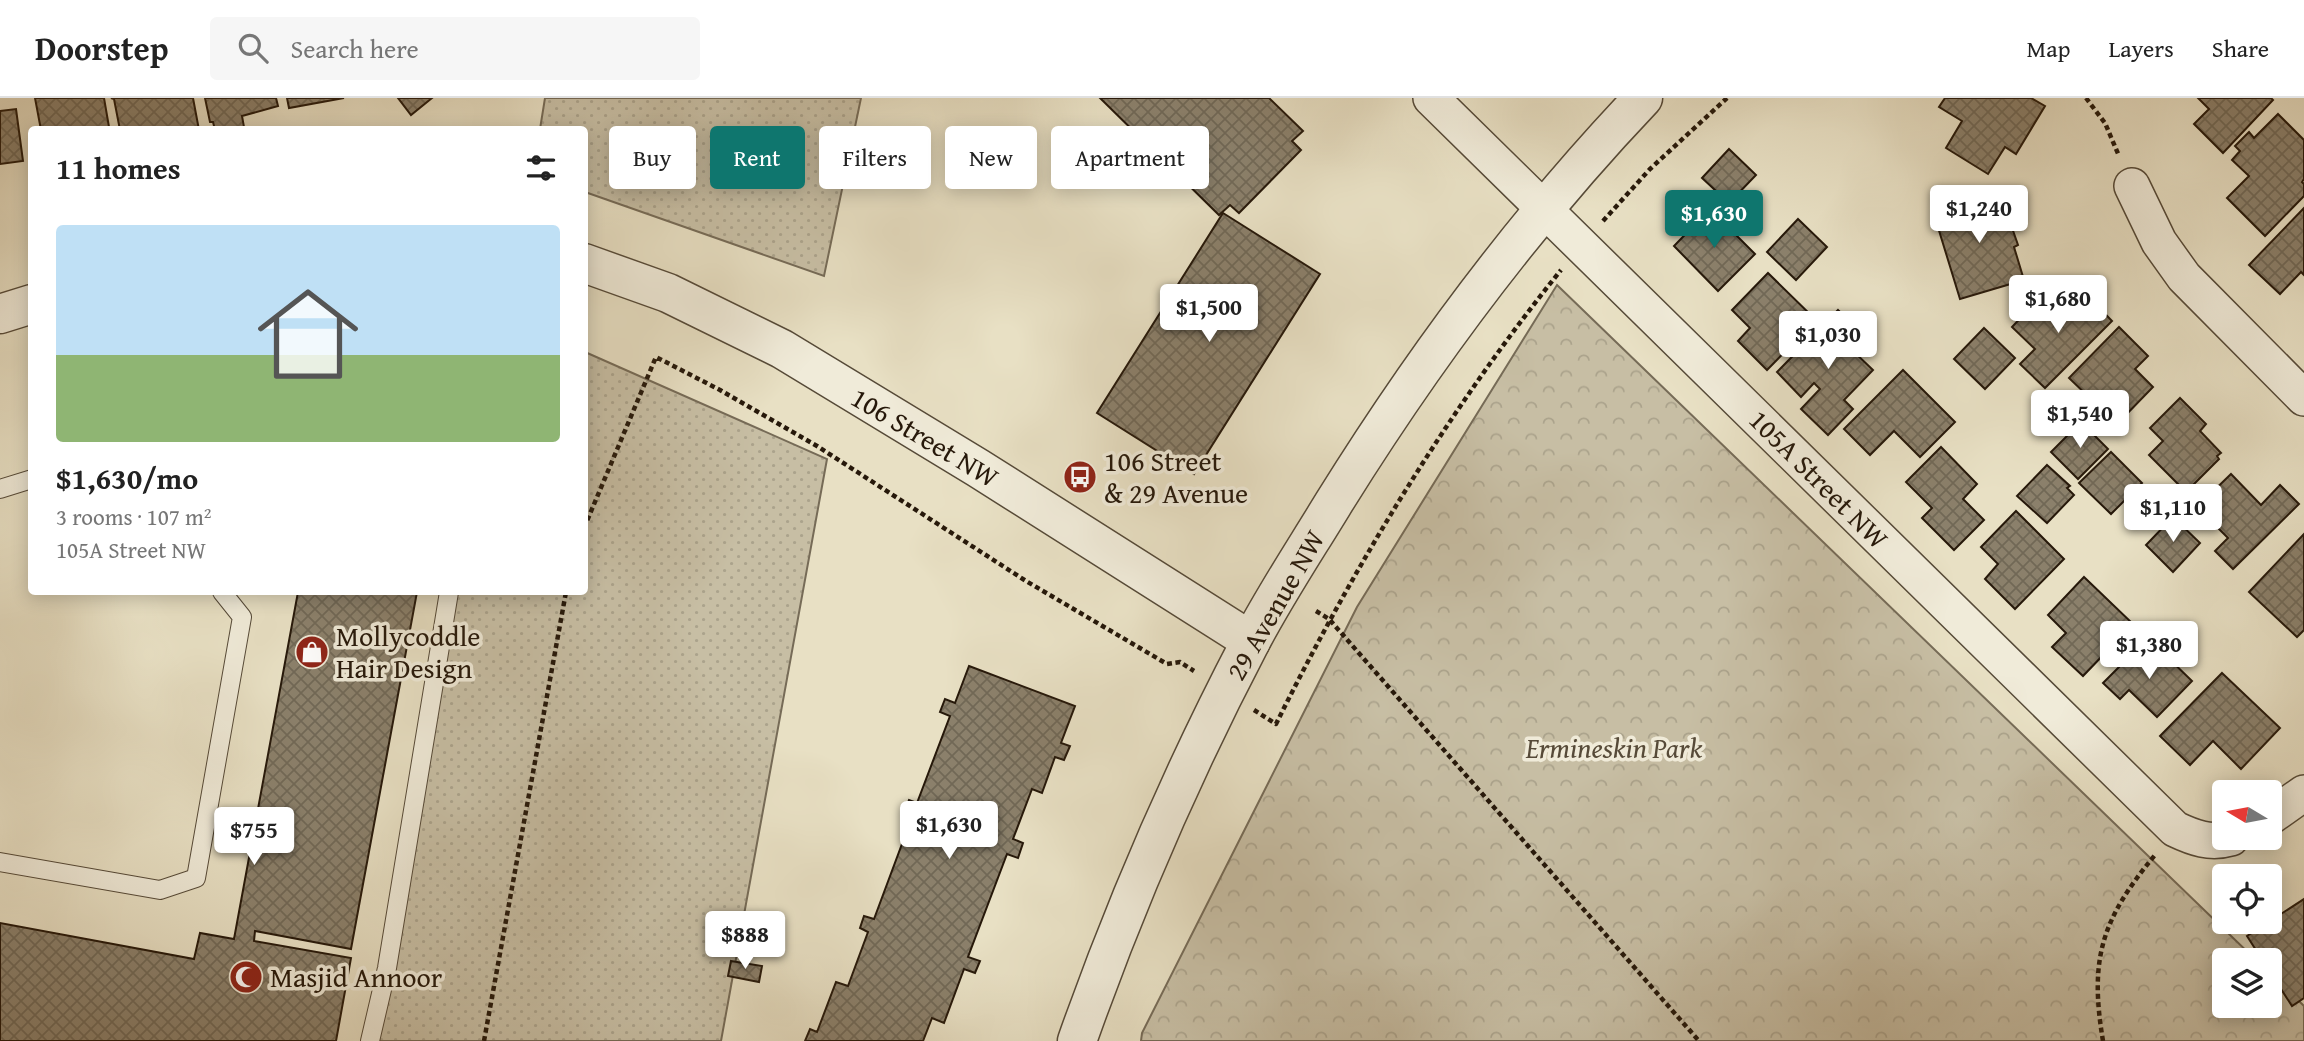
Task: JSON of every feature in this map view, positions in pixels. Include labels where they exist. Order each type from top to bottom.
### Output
[{"type":"street","name":"105A Street NW","points":[[1431,98],[2175,830],[2203,841],[2212,841]]},
{"type":"street","name":"29 Avenue NW","points":[[1077,1041],[1137,884],[1172,803],[1251,641],[1366,451],[1423,368],[1544,208],[1643,98]]},
{"type":"street","points":[[2132,186],[2159,242],[2183,277],[2304,398]]},
{"type":"street","name":"106 Street NW","points":[[588,264],[668,293],[782,349],[978,468],[1251,641]]},
{"type":"street","points":[[0,314],[28,305]]},
{"type":"street","points":[[2282,809],[2304,793]]},
{"type":"lane","points":[[0,489],[28,480]]},
{"type":"lane","points":[[0,862],[160,890],[196,878],[242,617],[224,595]]},
{"type":"lane","points":[[370,1041],[387,968],[449,595]]},
{"type":"path","points":[[1599,225],[1650,169],[1727,98]]},
{"type":"path","points":[[2086,98],[2105,123],[2132,186]]},
{"type":"path","points":[[1260,714],[1276,724],[1329,619],[1445,429],[1552,281]]},
{"type":"path","points":[[588,518],[656,357],[817,446],[1026,581],[1167,664],[1180,662]]},
{"type":"path","points":[[484,1041],[565,595]]},
{"type":"path","points":[[1316,611],[1329,619],[1699,1041]]},
{"type":"path","points":[[2102,1041],[2096,992],[2098,964],[2104,939],[2125,892],[2175,830]]},
{"type":"green space","points":[[545,98],[861,98],[855,126],[819,126],[819,189],[842,189],[824,276],[588,193],[588,126],[540,126]]},
{"type":"green space","name":"Ermineskin Park","points":[[1557,285],[2212,918],[2212,934],[2229,934],[2244,948],[2212,948],[2212,1018],[2282,1018],[2282,985],[2304,1006],[2304,1041],[1141,1041],[1142,1033],[1357,607]]},
{"type":"green space","points":[[588,353],[827,459],[721,1041],[376,1041],[453,595],[588,595]]},
{"type":"building","points":[[35,98],[104,98],[109,126],[40,126]]},
{"type":"building","points":[[111,98],[193,98],[198,126],[119,126],[114,99]]},
{"type":"building","points":[[205,98],[276,98],[278,106],[242,116],[244,126],[214,126],[213,122],[210,122]]},
{"type":"building","points":[[287,98],[344,98],[289,108]]},
{"type":"building","points":[[398,98],[432,98],[411,115]]},
{"type":"building","points":[[1100,98],[1269,98],[1303,131],[1292,141],[1301,150],[1239,213],[1230,205],[1219,215],[1193,189],[1209,189],[1209,126],[1128,126]]},
{"type":"building","points":[[1945,98],[2031,98],[2045,106],[2016,154],[2005,147],[1988,174],[1946,148],[1962,121],[1939,107]]},
{"type":"building","points":[[2198,98],[2273,100],[2223,153],[2194,124],[2209,109]]},
{"type":"building","points":[[16,109],[23,161],[0,164],[0,111]]},
{"type":"building","points":[[2278,114],[2304,140],[2304,196],[2265,236],[2227,198],[2249,176],[2232,160],[2240,151],[2235,146],[2249,132],[2254,138]]},
{"type":"building","points":[[1729,149],[1756,175],[1729,203],[1702,178]]},
{"type":"building","points":[[1997,192],[2007,226],[2011,225],[2018,245],[2014,247],[2024,280],[1960,299],[1933,211]]},
{"type":"building","points":[[2304,208],[2304,275],[2301,272],[2280,294],[2249,265]]},
{"type":"building","points":[[1710,209],[1755,254],[1718,291],[1674,246]]},
{"type":"building","points":[[1223,213],[1320,274],[1194,474],[1097,413]]},
{"type":"building","points":[[1798,219],[1827,247],[1796,280],[1767,252]]},
{"type":"building","points":[[1768,273],[1816,320],[1767,370],[1738,341],[1750,328],[1732,310]]},
{"type":"building","points":[[2046,291],[2069,314],[2087,295],[2112,321],[2045,388],[2020,364],[2035,349],[2012,327]]},
{"type":"building","points":[[1838,310],[1865,336],[1852,350],[1873,370],[1844,400],[1853,409],[1828,435],[1801,409],[1820,389],[1814,383],[1801,397],[1777,372]]},
{"type":"building","points":[[2119,327],[2148,356],[2135,369],[2153,387],[2117,424],[2069,378]]},
{"type":"building","points":[[1984,328],[2015,358],[1985,389],[1954,359]]},
{"type":"building","points":[[1903,370],[1955,422],[1920,457],[1894,431],[1870,455],[1844,429]]},
{"type":"building","points":[[2180,398],[2206,424],[2200,431],[2221,453],[2217,456],[2219,459],[2186,492],[2149,455],[2163,441],[2150,428]]},
{"type":"building","points":[[2081,422],[2108,449],[2078,479],[2051,452]]},
{"type":"building","points":[[1941,447],[1977,484],[1963,499],[1984,520],[1954,550],[1922,518],[1932,508],[1906,482]]},
{"type":"building","points":[[2111,452],[2142,483],[2111,514],[2079,483]]},
{"type":"building","points":[[2047,465],[2070,486],[2067,488],[2074,495],[2047,523],[2017,496]]},
{"type":"building","points":[[2231,474],[2261,505],[2280,485],[2299,504],[2233,569],[2215,551],[2228,538],[2197,507]]},
{"type":"building","points":[[2016,511],[2064,559],[2015,609],[1985,579],[1998,564],[1981,547]]},
{"type":"building","points":[[2173,517],[2200,543],[2173,572],[2146,545]]},
{"type":"building","points":[[2304,534],[2304,630],[2297,637],[2249,592]]},
{"type":"building","points":[[2084,577],[2133,624],[2083,676],[2052,647],[2066,633],[2048,615]]},
{"type":"building","points":[[297,595],[416,595],[351,949],[255,931],[254,941],[351,958],[336,1041],[0,1041],[0,923],[194,959],[200,933],[234,939]]},
{"type":"building","points":[[2159,649],[2192,681],[2157,717],[2129,690],[2120,699],[2103,683],[2134,652],[2145,663]]},
{"type":"building","points":[[969,666],[1075,706],[1061,743],[1070,746],[1064,760],[1055,757],[1042,793],[1032,789],[1013,839],[1023,843],[1018,858],[1007,854],[968,957],[980,961],[975,973],[964,969],[944,1023],[932,1018],[923,1041],[805,1041],[810,1029],[817,1032],[836,982],[848,986],[868,932],[860,928],[864,916],[874,919],[912,817],[904,813],[909,800],[917,803],[950,716],[940,712],[945,699],[955,703]]},
{"type":"building","points":[[2222,673],[2280,728],[2241,769],[2213,741],[2190,765],[2160,736]]},
{"type":"building","points":[[2304,899],[2304,998],[2292,1006],[2282,991],[2282,948],[2255,948],[2247,936],[2282,934],[2282,913]]},
{"type":"building","points":[[731,961],[762,966],[759,982],[728,976]]},
{"type":"place","name":"106 Street & 29 Avenue","points":[[1080,477]]},
{"type":"place","name":"Mollycoddle Hair Design","points":[[312,652]]},
{"type":"place","name":"Masjid Annoor","points":[[246,977]]}]
